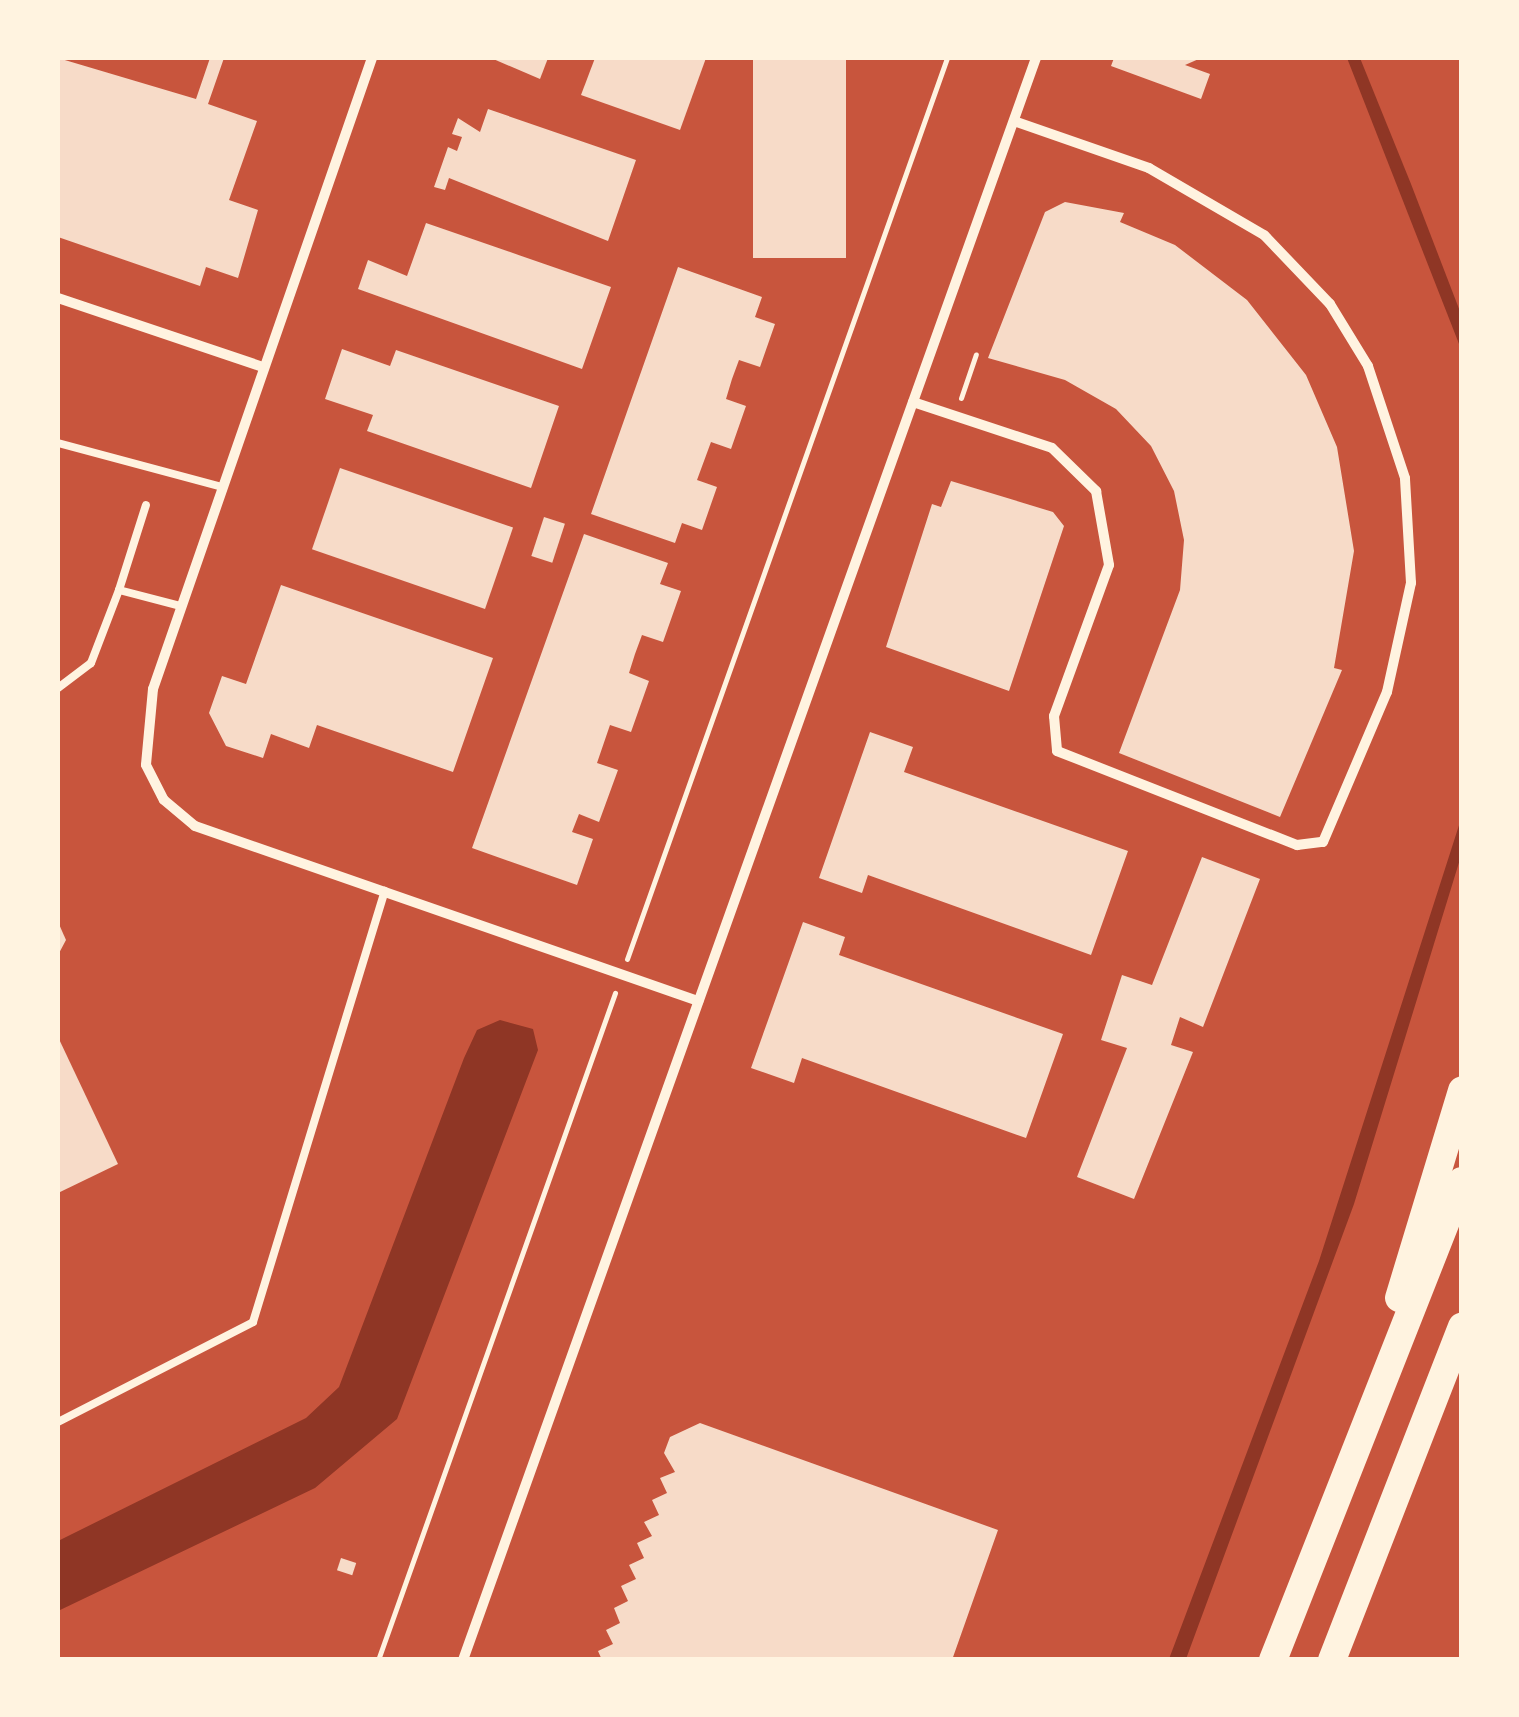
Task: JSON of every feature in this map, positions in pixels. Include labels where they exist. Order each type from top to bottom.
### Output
[{"type":"highway","points":[[1364,1430],[1462,1090]]},
{"type":"highway","points":[[1273,1660],[1462,1181]]},
{"type":"highway","points":[[1332,1660],[1462,1326]]},
{"type":"street","points":[[372,58],[181,606],[144,728],[146,765],[164,800],[195,826],[698,1001]]},
{"type":"street","points":[[463,1660],[1036,58]]},
{"type":"street","points":[[913,402],[1068,458],[1107,517],[1109,565],[1054,716],[1057,751],[1298,846],[1323,842],[1387,692],[1410,583],[1405,478],[1368,366],[1330,304],[1264,235],[1149,168],[1014,121]]},
{"type":"street","points":[[58,298],[263,366]]},
{"type":"lane","points":[[58,442],[222,488]]},
{"type":"lane","points":[[58,688],[91,663],[146,505]]},
{"type":"lane","points":[[119,590],[181,606]]},
{"type":"lane","points":[[58,1422],[253,1322],[385,891]]},
{"type":"path","points":[[378,1660],[947,58]]},
{"type":"path","points":[[954,416],[976,354]]},
{"type":"shaded area","points":[[1347,58],[1360,58],[1411,184],[1461,314],[1461,349]]},
{"type":"shaded area","points":[[1461,819],[1461,856],[1354,1204],[1186,1659],[1169,1659],[1319,1261]]},
{"type":"shaded area","points":[[500,1020],[533,1029],[538,1050],[397,1419],[315,1488],[58,1611],[58,1541],[306,1418],[339,1387],[464,1058],[477,1030]]},
{"type":"building","points":[[58,58],[196,99],[210,58],[224,58],[208,104],[257,121],[229,200],[258,210],[238,278],[206,267],[200,286],[58,237]]},
{"type":"building","points":[[491,58],[548,58],[540,79]]},
{"type":"building","points":[[595,58],[706,58],[680,130],[581,95]]},
{"type":"building","points":[[753,58],[846,58],[846,258],[753,258]]},
{"type":"building","points":[[1114,58],[1201,58],[1185,65],[1210,74],[1201,99],[1111,66]]},
{"type":"building","points":[[488,109],[636,160],[608,241],[449,178],[445,190],[434,187],[448,147],[457,151],[462,137],[452,134],[458,118],[480,132]]},
{"type":"building","points":[[1065,202],[1124,213],[1120,222],[1175,245],[1247,300],[1306,375],[1337,447],[1354,551],[1334,668],[1342,670],[1280,817],[1119,753],[1180,590],[1184,540],[1174,491],[1151,446],[1116,409],[1065,380],[988,358],[1045,212]]},
{"type":"building","points":[[426,223],[611,287],[582,369],[358,289],[368,260],[407,276]]},
{"type":"building","points":[[678,267],[762,297],[755,317],[775,324],[760,367],[739,360],[732,379],[726,399],[746,406],[731,449],[711,442],[697,480],[717,487],[702,530],[682,523],[675,543],[591,514]]},
{"type":"building","points":[[342,349],[390,366],[396,350],[559,406],[531,488],[367,431],[373,415],[325,399]]},
{"type":"building","points":[[340,468],[513,528],[485,609],[312,549]]},
{"type":"building","points":[[951,481],[1053,512],[1064,526],[1009,691],[886,647],[932,504],[941,507]]},
{"type":"building","points":[[544,517],[565,524],[552,563],[531,556]]},
{"type":"building","points":[[584,534],[668,563],[660,584],[681,591],[663,642],[642,635],[635,654],[629,673],[649,681],[631,732],[610,725],[597,763],[618,770],[599,822],[579,814],[572,832],[593,839],[577,885],[472,848]]},
{"type":"building","points":[[281,585],[493,658],[453,772],[317,725],[309,748],[271,734],[263,758],[226,746],[209,713],[222,676],[246,684]]},
{"type":"building","points":[[870,732],[913,747],[904,772],[1128,851],[1091,955],[868,875],[862,893],[819,878]]},
{"type":"building","points":[[1202,857],[1260,879],[1203,1027],[1180,1017],[1171,1045],[1193,1052],[1134,1199],[1077,1177],[1127,1048],[1101,1040],[1122,975],[1152,985]]},
{"type":"building","points":[[58,922],[66,940],[58,955]]},
{"type":"building","points":[[803,922],[845,937],[839,955],[1063,1034],[1026,1138],[802,1058],[794,1083],[751,1068]]},
{"type":"building","points":[[58,1037],[118,1164],[58,1193]]},
{"type":"building","points":[[700,1423],[998,1530],[952,1660],[602,1660],[598,1651],[613,1644],[606,1630],[620,1623],[614,1608],[628,1601],[621,1586],[636,1579],[629,1565],[644,1558],[637,1543],[652,1536],[644,1522],[659,1515],[652,1500],[667,1493],[660,1478],[675,1472],[664,1453],[670,1437]]},
{"type":"building","points":[[341,1558],[356,1563],[352,1575],[337,1570]]}]
